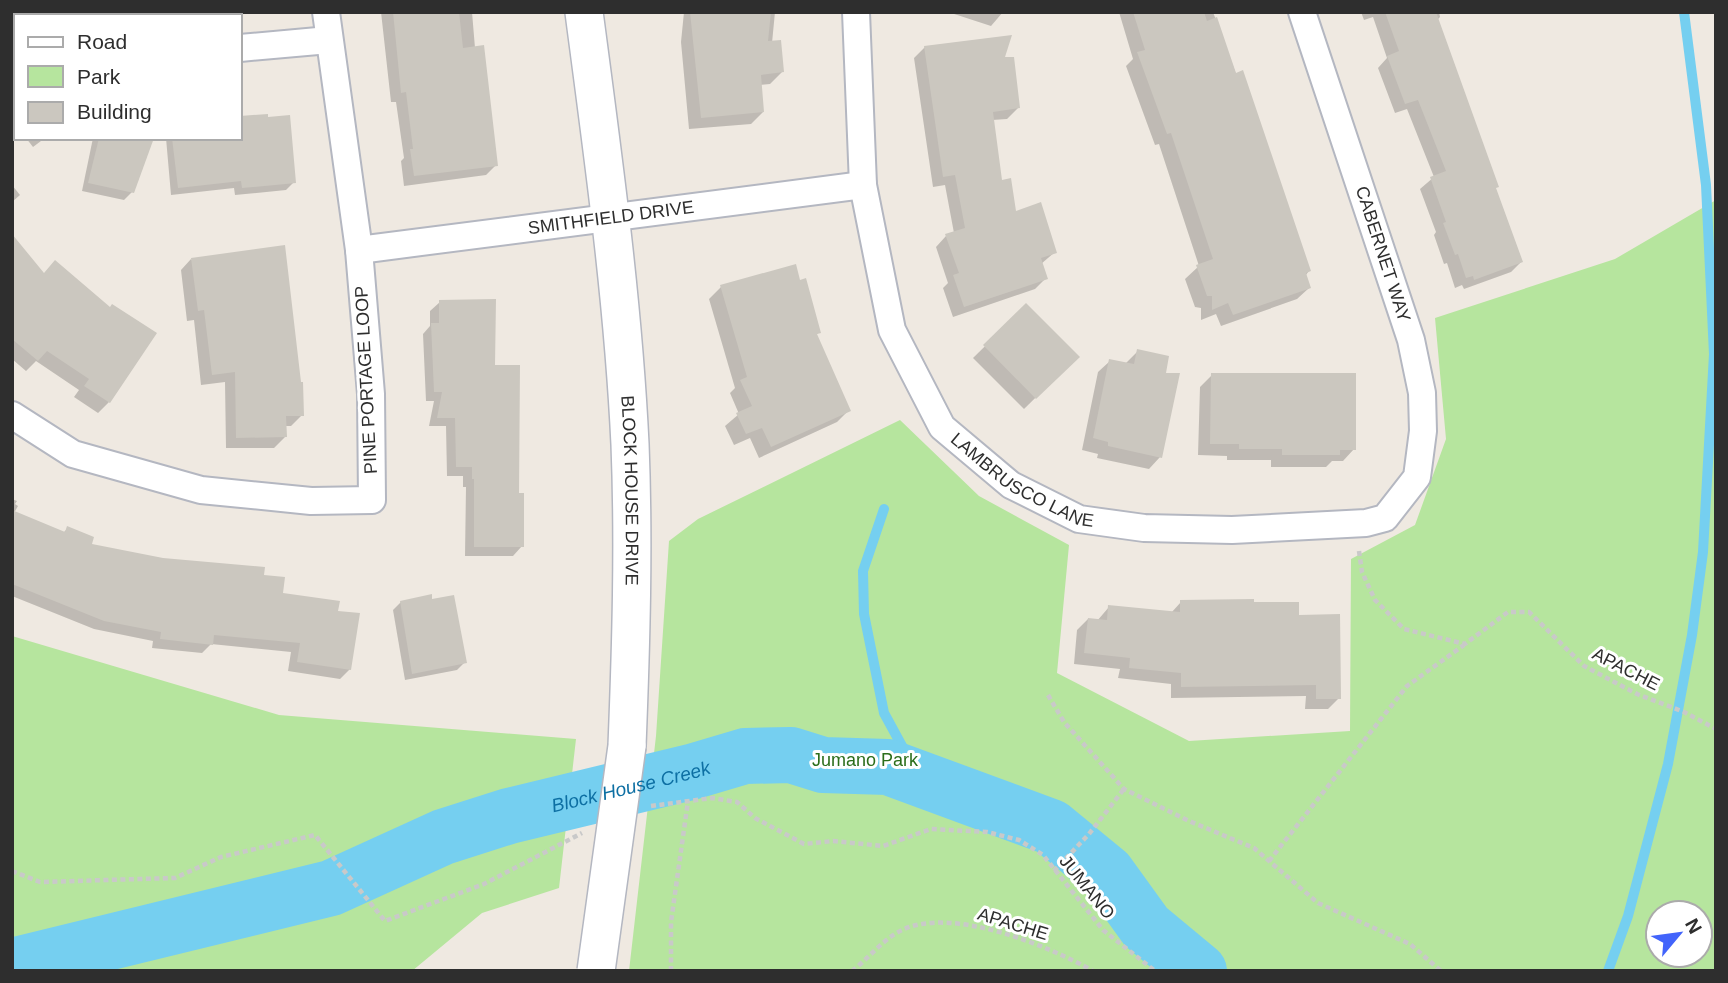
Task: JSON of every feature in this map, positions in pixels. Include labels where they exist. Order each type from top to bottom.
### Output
[{"type":"street","name":"PINE PORTAGE LOOP","points":[[12,415],[73,454],[201,490],[311,501],[372,500],[371,394],[359,250],[326,12]]},
{"type":"street","name":"BLOCK HOUSE DRIVE","points":[[583,12],[612,217],[629,442],[633,550],[627,746],[596,971]]},
{"type":"street","name":"LAMBRUSCO LANE","points":[[856,12],[863,185],[892,330],[942,427],[1011,485],[1079,519],[1144,528],[1232,530],[1354,524],[1385,518],[1402,497]]},
{"type":"street","name":"CABERNET WAY","points":[[1303,12],[1411,340],[1422,393],[1423,431],[1417,477],[1402,497]]},
{"type":"street","points":[[242,48],[329,40]]},
{"type":"street","name":"SMITHFIELD DRIVE","points":[[359,250],[863,185]]},
{"type":"path","points":[[1354,524],[1362,572],[1374,600],[1404,629],[1465,644]]},
{"type":"path","name":"APACHE","points":[[1269,861],[1407,686],[1508,612],[1529,612],[1584,666],[1637,694],[1684,712],[1716,729]]},
{"type":"path","points":[[1048,695],[1064,722],[1124,789],[1189,821],[1254,848],[1318,903],[1410,944],[1441,971]]},
{"type":"path","points":[[1054,871],[1124,789]]},
{"type":"path","name":"JUMANO","points":[[644,807],[712,798],[737,802],[755,818],[804,844],[833,841],[883,846],[931,829],[987,832],[1019,839],[1043,855],[1103,930],[1155,971]]},
{"type":"path","points":[[671,971],[671,922],[688,800]]},
{"type":"path","points":[[12,872],[40,882],[175,878],[221,858],[315,835],[385,921],[484,884],[587,831]]},
{"type":"path","name":"APACHE","points":[[852,971],[882,943],[903,929],[942,921],[975,925],[1062,954],[1093,971]]},
{"type":"green space","name":"Jumano Park","points":[[1716,200],[1716,971],[629,971],[656,736],[669,541],[698,519],[900,420],[979,496],[1069,545],[1057,673],[1189,741],[1350,731],[1351,559],[1415,525],[1446,439],[1435,318],[1615,259]]},
{"type":"green space","points":[[12,636],[279,715],[576,739],[559,888],[482,913],[412,971],[12,971]]},
{"type":"building","points":[[393,12],[459,12],[463,48],[484,45],[498,166],[414,176],[406,92],[401,93]]},
{"type":"building","points":[[690,12],[771,12],[768,41],[781,40],[784,72],[761,75],[764,112],[701,118]]},
{"type":"building","points":[[1133,12],[1204,12],[1207,21],[1217,17],[1236,73],[1243,70],[1311,271],[1306,273],[1311,288],[1233,315],[1228,303],[1212,310],[1212,296],[1207,296],[1196,265],[1213,259],[1171,133],[1167,134],[1137,52],[1145,50]]},
{"type":"building","points":[[1385,12],[1436,12],[1523,262],[1474,280],[1473,276],[1466,278],[1443,223],[1446,222],[1430,177],[1446,171],[1418,100],[1405,104],[1387,56],[1399,51]]},
{"type":"building","points":[[1012,35],[1005,57],[1014,57],[1020,108],[993,112],[1002,180],[1011,178],[1016,211],[1041,202],[1057,253],[1041,258],[1048,279],[964,307],[953,275],[959,273],[945,234],[965,228],[955,175],[943,177],[924,46]]},
{"type":"building","points":[[290,115],[296,183],[242,188],[241,181],[178,188],[172,140],[242,140],[242,116]]},
{"type":"building","points":[[99,140],[153,140],[134,193],[88,183]]},
{"type":"building","points":[[12,234],[44,273],[55,260],[110,307],[112,304],[157,333],[110,403],[84,386],[89,379],[47,351],[38,361],[12,339]]},
{"type":"building","points":[[285,245],[303,382],[304,416],[286,416],[287,437],[236,438],[235,372],[212,375],[204,310],[198,311],[191,258]]},
{"type":"building","points":[[796,264],[800,280],[806,278],[821,333],[817,334],[851,411],[771,447],[762,428],[746,434],[736,413],[752,406],[740,380],[747,377],[720,285]]},
{"type":"building","points":[[496,299],[495,365],[520,365],[519,493],[524,493],[524,547],[474,547],[472,467],[456,467],[455,418],[437,418],[442,392],[434,392],[431,323],[439,323],[439,300]]},
{"type":"building","points":[[1026,303],[1080,357],[1036,399],[983,345]]},
{"type":"building","points":[[1137,349],[1169,356],[1166,373],[1180,373],[1162,458],[1108,446],[1108,442],[1093,438],[1109,359],[1134,364]]},
{"type":"building","points":[[1211,373],[1356,373],[1356,450],[1340,450],[1340,455],[1282,455],[1282,449],[1239,449],[1239,444],[1210,444]]},
{"type":"building","points":[[12,510],[65,532],[67,526],[94,537],[92,544],[163,558],[265,567],[264,575],[285,577],[283,593],[340,601],[338,611],[360,613],[351,670],[297,662],[300,643],[214,635],[213,645],[160,639],[161,632],[104,621],[12,584]]},
{"type":"building","points":[[432,594],[432,599],[454,595],[467,663],[412,674],[400,601]]},
{"type":"building","points":[[1254,599],[1254,602],[1299,602],[1299,615],[1340,614],[1341,699],[1316,699],[1316,685],[1181,687],[1181,673],[1129,668],[1130,658],[1084,653],[1088,618],[1107,620],[1108,605],[1180,612],[1180,600]]},
{"type":"waterway","points":[[1608,971],[1628,916],[1668,764],[1692,635],[1703,552],[1714,354],[1706,185],[1684,12]]},
{"type":"waterway","points":[[884,509],[863,571],[864,614],[884,713],[920,779]]},
{"type":"waterway","name":"Block House Creek","points":[[12,966],[331,888],[443,837],[509,816],[691,772],[745,756],[791,755],[823,765],[888,767],[1051,827],[1107,873],[1146,927],[1199,971]]}]
